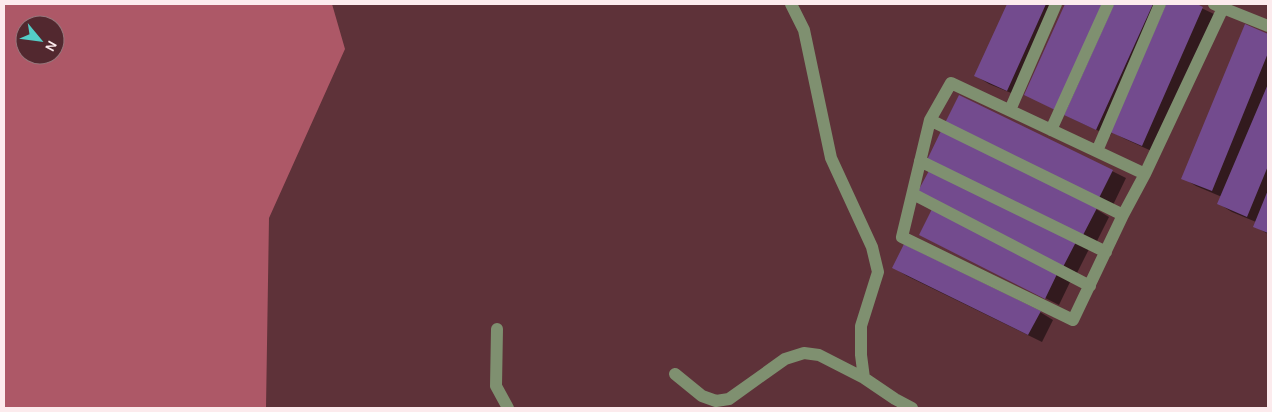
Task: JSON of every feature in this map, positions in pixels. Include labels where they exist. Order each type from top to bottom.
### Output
[{"type":"street","points":[[791,4],[804,30],[831,158],[872,247],[878,272],[860,326],[864,378]]},
{"type":"street","points":[[1010,110],[1056,4]]},
{"type":"street","points":[[1051,130],[1108,4]]},
{"type":"street","points":[[1097,151],[1160,4]]},
{"type":"street","points":[[1145,174],[951,83],[930,120],[902,237],[1073,320],[1123,215],[1145,174],[1219,6],[1268,26]]},
{"type":"street","points":[[930,120],[1123,215]]},
{"type":"street","points":[[920,161],[1106,252]]},
{"type":"street","points":[[912,194],[1090,286]]},
{"type":"street","points":[[497,329],[496,386],[508,408]]},
{"type":"street","points":[[675,374],[702,396],[716,401],[729,399],[785,359],[804,353],[838,364],[912,408]]},
{"type":"shaded area","points":[[4,4],[332,4],[345,49],[269,218],[266,408],[4,408]]},
{"type":"building","points":[[1007,4],[1046,4],[1007,91],[974,76]]},
{"type":"building","points":[[1065,4],[1104,4],[1055,110],[1024,95]]},
{"type":"building","points":[[1114,4],[1153,4],[1096,130],[1064,115]]},
{"type":"building","points":[[1166,4],[1197,4],[1203,7],[1142,146],[1110,132]]},
{"type":"building","points":[[1245,24],[1268,34],[1268,53],[1212,191],[1181,179]]},
{"type":"building","points":[[1268,84],[1268,166],[1247,217],[1217,204]]},
{"type":"building","points":[[959,95],[1113,170],[1099,198],[945,123]]},
{"type":"building","points":[[941,131],[1097,208],[1082,237],[927,160]]},
{"type":"building","points":[[931,167],[1077,240],[1063,267],[917,193]]},
{"type":"building","points":[[1268,190],[1268,233],[1253,227]]},
{"type":"building","points":[[932,209],[1058,272],[1045,299],[919,235]]},
{"type":"building","points":[[904,244],[1041,311],[1028,335],[892,268]]}]
